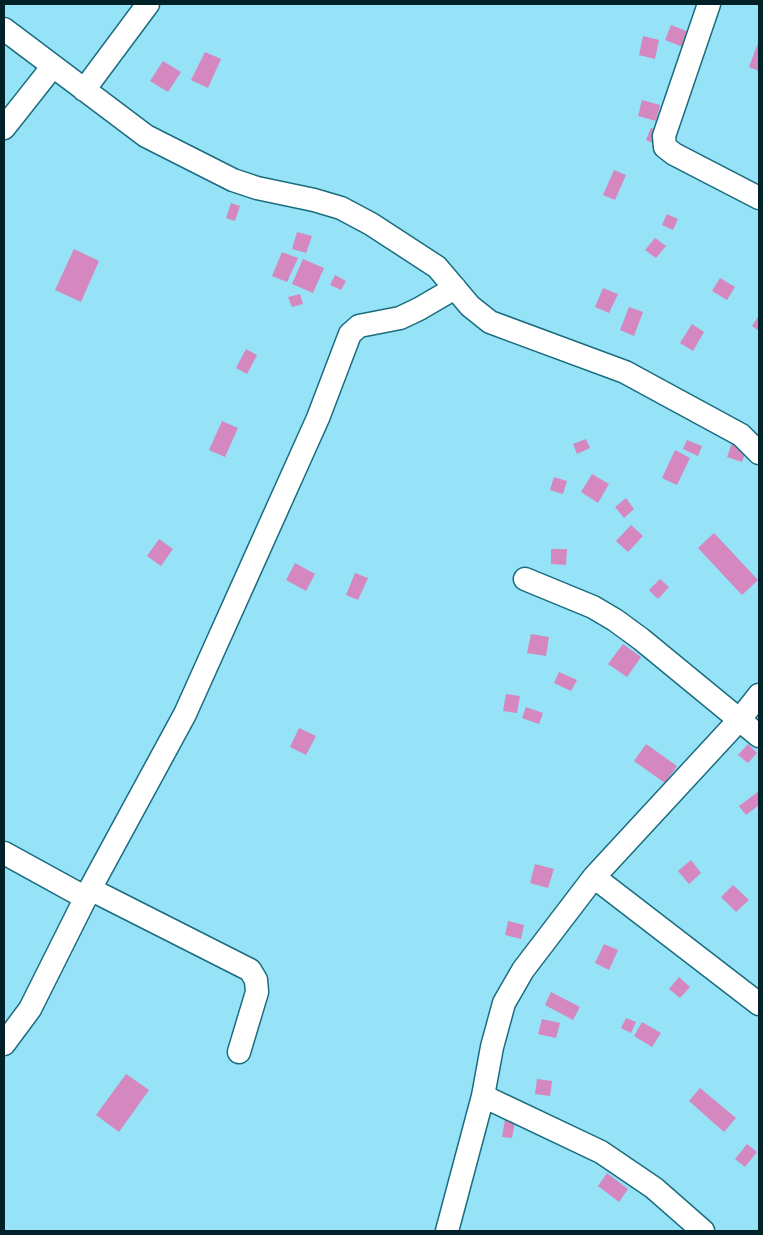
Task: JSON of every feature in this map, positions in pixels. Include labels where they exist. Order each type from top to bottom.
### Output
[{"type":"street","points":[[84,90],[148,4]]},
{"type":"street","points":[[710,4],[664,136],[665,147],[674,154],[759,198]]},
{"type":"street","points":[[4,29],[146,136],[233,180],[257,188],[314,200],[340,208],[372,224],[437,267],[470,306],[490,322],[625,372],[741,435],[759,453]]},
{"type":"street","points":[[4,128],[52,66]]},
{"type":"street","points":[[4,1044],[30,1009],[88,894],[185,714],[318,418],[350,334],[359,326],[400,318],[419,310],[455,288]]},
{"type":"street","points":[[525,579],[593,608],[615,620],[641,639],[759,736]]},
{"type":"street","points":[[447,1231],[483,1096],[492,1046],[504,1003],[523,970],[594,877],[740,719],[759,695]]},
{"type":"street","points":[[4,853],[250,970],[256,980],[257,992],[239,1052]]},
{"type":"street","points":[[594,877],[759,1004]]},
{"type":"street","points":[[483,1096],[601,1152],[654,1188],[703,1231]]},
{"type":"building","points":[[671,25],[689,32],[683,47],[665,40]]},
{"type":"building","points":[[643,36],[659,40],[655,59],[639,55]]},
{"type":"building","points":[[759,44],[759,71],[749,67]]},
{"type":"building","points":[[205,52],[221,59],[208,88],[191,80]]},
{"type":"building","points":[[163,61],[181,72],[168,92],[150,81]]},
{"type":"building","points":[[642,100],[660,105],[656,121],[638,116]]},
{"type":"building","points":[[651,128],[662,132],[657,145],[646,140]]},
{"type":"building","points":[[614,170],[626,175],[615,200],[603,195]]},
{"type":"building","points":[[231,203],[240,206],[235,221],[226,218]]},
{"type":"building","points":[[667,214],[678,219],[673,230],[662,225]]},
{"type":"building","points":[[297,232],[312,236],[306,253],[292,249]]},
{"type":"building","points":[[655,238],[666,246],[656,258],[645,250]]},
{"type":"building","points":[[74,249],[99,261],[81,302],[55,290]]},
{"type":"building","points":[[282,252],[298,258],[287,282],[272,276]]},
{"type":"building","points":[[303,259],[324,268],[313,293],[292,284]]},
{"type":"building","points":[[335,275],[346,281],[341,290],[330,285]]},
{"type":"building","points":[[720,278],[735,287],[727,300],[712,291]]},
{"type":"building","points":[[603,288],[618,294],[609,313],[595,307]]},
{"type":"building","points":[[300,294],[303,304],[292,307],[288,297]]},
{"type":"building","points":[[629,307],[643,312],[634,336],[620,330]]},
{"type":"building","points":[[759,315],[759,331],[752,326]]},
{"type":"building","points":[[692,324],[704,332],[693,351],[680,343]]},
{"type":"building","points":[[246,349],[257,355],[247,374],[236,368]]},
{"type":"building","points":[[222,421],[238,428],[225,457],[209,450]]},
{"type":"building","points":[[586,439],[590,448],[577,454],[573,444]]},
{"type":"building","points":[[687,440],[702,446],[698,456],[683,449]]},
{"type":"building","points":[[732,443],[747,448],[742,462],[727,457]]},
{"type":"building","points":[[675,450],[690,458],[677,485],[662,478]]},
{"type":"building","points":[[592,474],[609,484],[598,503],[581,492]]},
{"type":"building","points":[[554,477],[567,481],[563,494],[550,490]]},
{"type":"building","points":[[626,498],[634,509],[624,518],[615,507]]},
{"type":"building","points":[[631,525],[643,536],[628,552],[616,541]]},
{"type":"building","points":[[714,533],[758,580],[742,595],[698,548]]},
{"type":"building","points":[[159,539],[173,549],[161,566],[147,556]]},
{"type":"building","points":[[551,549],[567,549],[566,565],[551,564]]},
{"type":"building","points":[[295,563],[315,574],[306,591],[286,580]]},
{"type":"building","points":[[355,573],[368,578],[358,600],[346,595]]},
{"type":"building","points":[[660,579],[669,587],[658,599],[649,590]]},
{"type":"building","points":[[531,634],[549,637],[546,656],[527,653]]},
{"type":"building","points":[[623,644],[641,657],[627,677],[608,664]]},
{"type":"building","points":[[559,672],[577,680],[571,691],[554,683]]},
{"type":"building","points":[[506,694],[520,696],[517,713],[503,711]]},
{"type":"building","points":[[526,707],[543,713],[539,724],[522,718]]},
{"type":"building","points":[[299,728],[316,736],[306,755],[290,747]]},
{"type":"building","points":[[646,744],[677,766],[665,783],[634,761]]},
{"type":"building","points":[[748,744],[757,753],[748,763],[738,755]]},
{"type":"building","points":[[759,791],[759,805],[746,815],[739,806]]},
{"type":"building","points":[[691,860],[701,873],[689,884],[678,871]]},
{"type":"building","points":[[535,864],[554,869],[548,888],[530,883]]},
{"type":"building","points":[[733,885],[749,900],[736,912],[721,897]]},
{"type":"building","points":[[508,921],[524,925],[521,939],[505,935]]},
{"type":"building","points":[[604,944],[618,950],[609,970],[595,963]]},
{"type":"building","points":[[679,977],[690,987],[680,998],[669,989]]},
{"type":"building","points":[[551,992],[580,1007],[573,1020],[545,1005]]},
{"type":"building","points":[[626,1018],[636,1022],[631,1033],[621,1028]]},
{"type":"building","points":[[542,1019],[560,1023],[556,1038],[538,1034]]},
{"type":"building","points":[[642,1022],[661,1033],[652,1047],[634,1036]]},
{"type":"building","points":[[126,1074],[149,1090],[119,1132],[96,1115]]},
{"type":"building","points":[[537,1079],[552,1081],[550,1096],[535,1094]]},
{"type":"building","points":[[700,1088],[736,1118],[724,1132],[689,1101]]},
{"type":"building","points":[[505,1119],[515,1121],[512,1138],[502,1137]]},
{"type":"building","points":[[747,1144],[757,1152],[745,1167],[735,1159]]},
{"type":"building","points":[[607,1173],[628,1189],[619,1202],[598,1186]]}]
